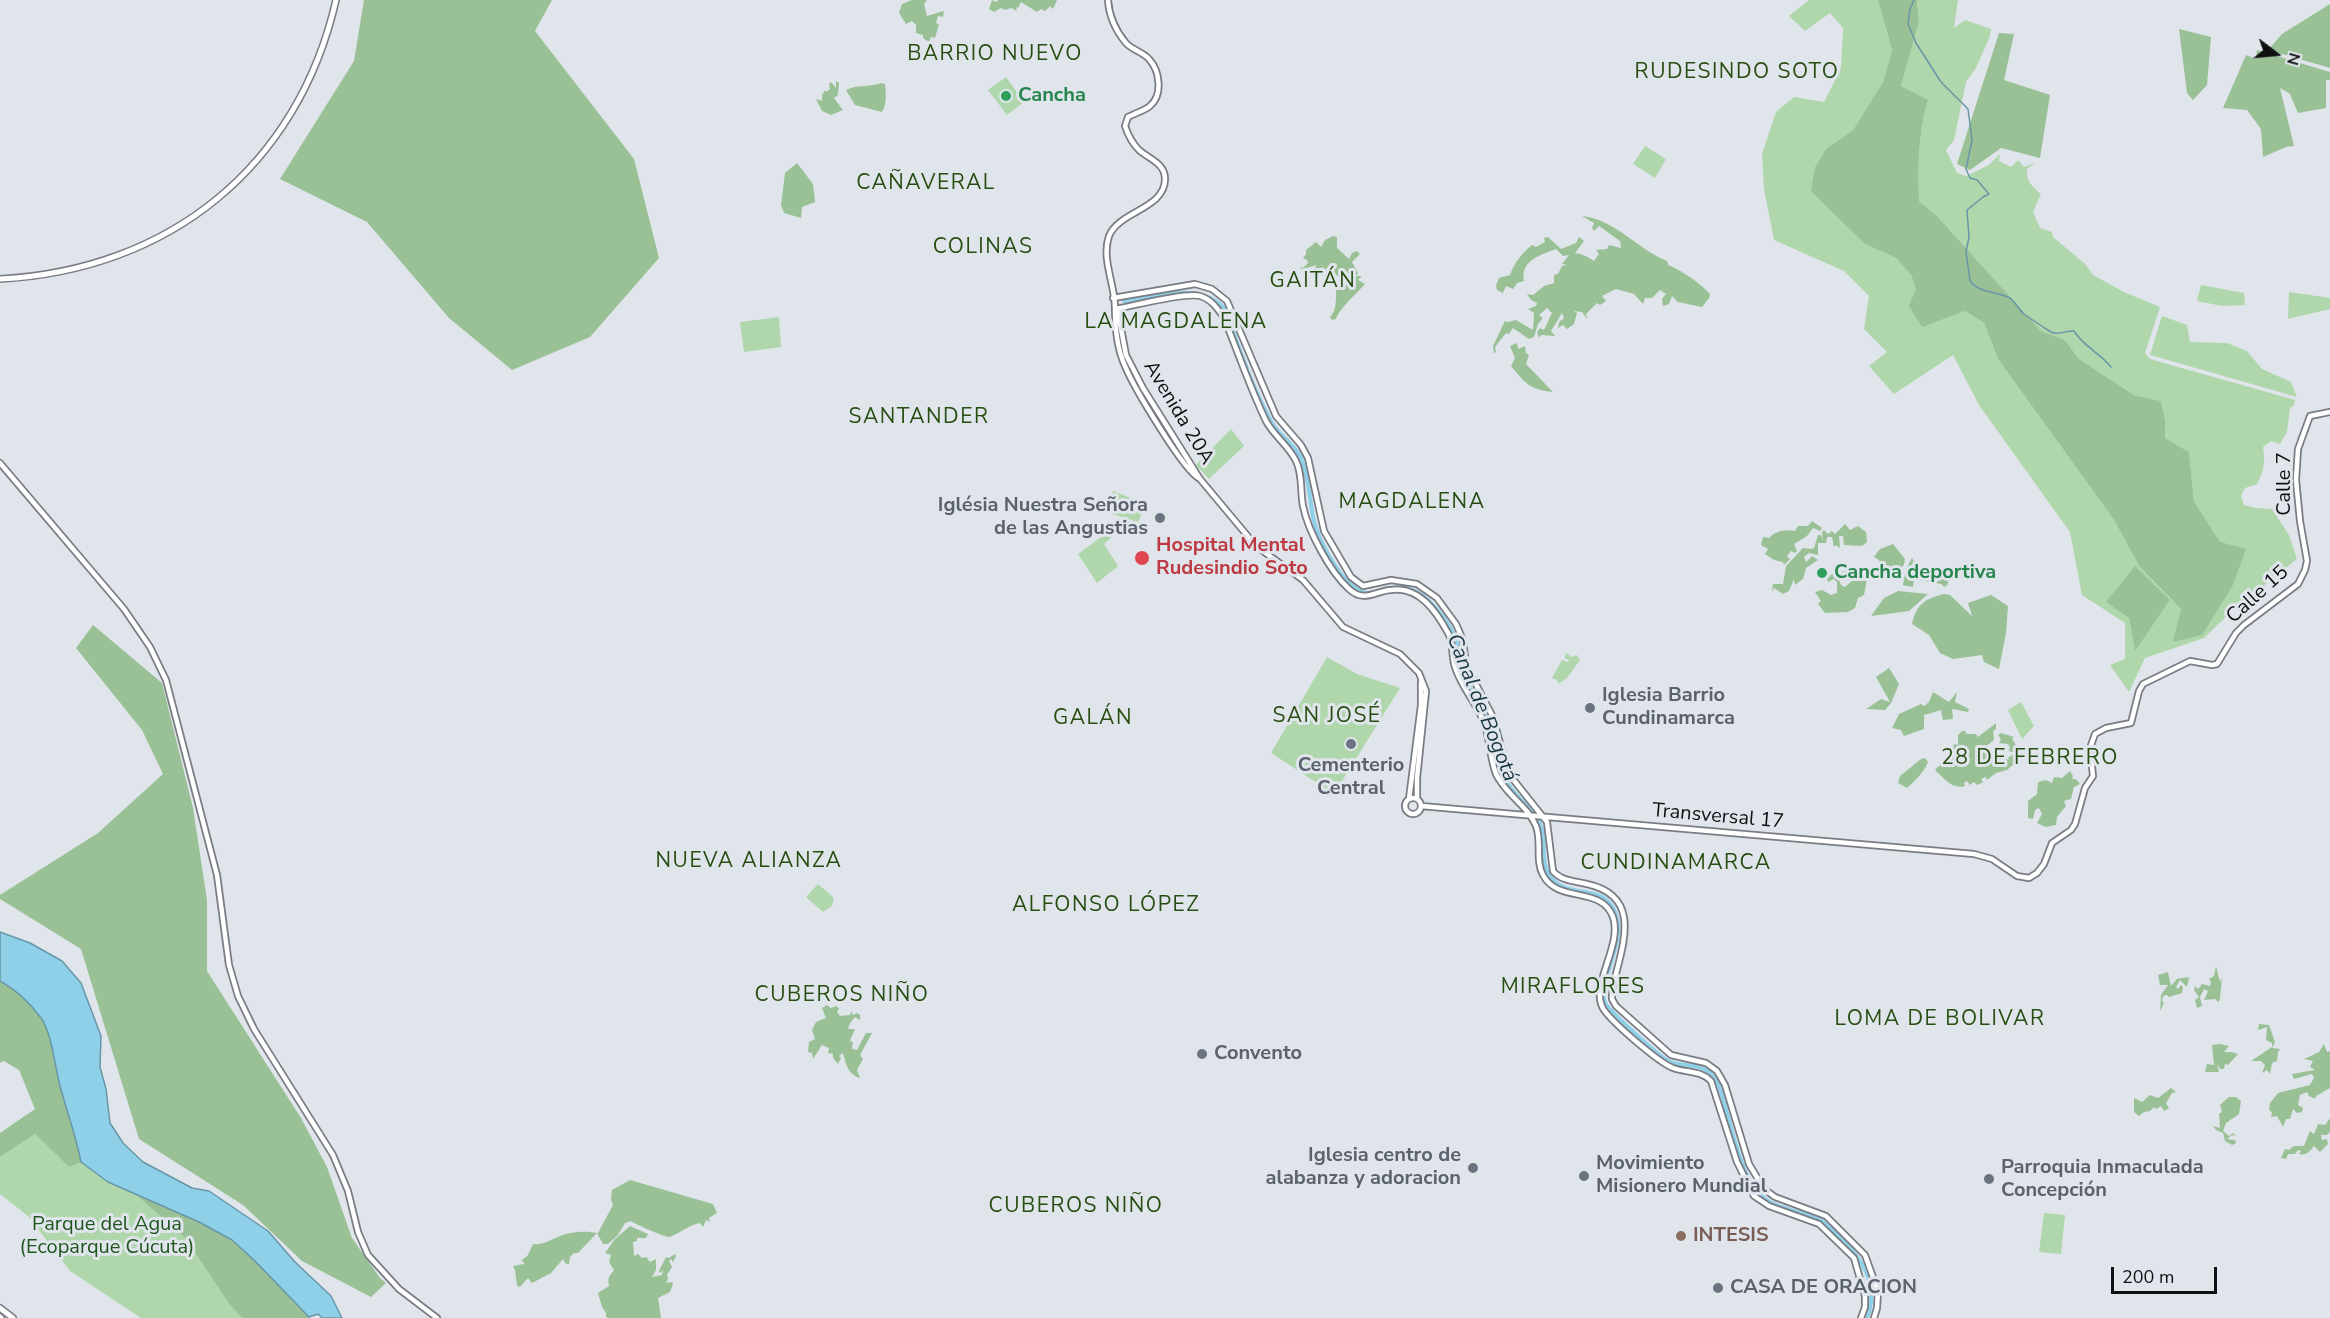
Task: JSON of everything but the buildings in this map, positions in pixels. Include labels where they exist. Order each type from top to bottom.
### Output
[{"type":"main road","points":[[0,279],[39,277],[97,264],[141,247],[180,226],[224,193],[253,165],[293,110],[312,75],[325,43],[336,0]]},
{"type":"main road","name":"Avenida 20A","points":[[1108,0],[1111,18],[1124,41],[1151,62],[1159,85],[1158,93],[1150,106],[1128,117],[1125,126],[1134,145],[1162,168],[1165,181],[1158,196],[1117,225],[1110,235],[1107,263],[1115,309],[1118,312],[1130,365],[1200,479],[1256,546],[1303,580],[1343,627],[1400,654],[1420,676]]},
{"type":"main road","points":[[1113,298],[1195,284],[1212,289],[1224,298],[1275,413],[1301,445],[1308,458],[1321,525],[1351,577],[1359,585],[1367,586],[1391,580],[1409,582],[1425,589],[1439,601],[1461,634],[1466,665],[1492,717],[1508,773],[1544,818],[1548,827],[1554,873],[1562,878],[1607,891],[1620,908],[1625,935],[1612,991],[1612,999],[1616,1006],[1671,1055],[1706,1063],[1717,1071],[1725,1085],[1749,1164],[1764,1189],[1775,1197],[1823,1214],[1863,1251],[1877,1286],[1878,1303],[1874,1318]]},
{"type":"main road","points":[[1115,309],[1189,295],[1207,299],[1222,315],[1267,423],[1295,460],[1300,474],[1303,504],[1309,526],[1319,546],[1352,592],[1364,597],[1394,589],[1413,594],[1427,602],[1448,633],[1455,670],[1485,724],[1496,775],[1532,817],[1538,830],[1541,869],[1547,881],[1560,890],[1600,900],[1608,907],[1613,918],[1615,938],[1600,992],[1601,1005],[1617,1024],[1667,1065],[1708,1078],[1713,1085],[1743,1177],[1756,1197],[1769,1206],[1815,1222],[1852,1255],[1865,1296],[1861,1318]]},
{"type":"main road","name":"Calle 7","points":[[2306,554],[2296,480],[2298,449],[2310,416],[2330,412]]},
{"type":"main road","points":[[0,463],[124,609],[154,654],[166,680],[217,875],[229,965],[237,996],[254,1029],[333,1155],[348,1191],[358,1233],[368,1255],[399,1289],[437,1318]]},
{"type":"main road","name":"Calle 15","points":[[2008,871],[2022,879],[2034,876],[2044,864],[2052,843],[2071,830],[2075,824],[2085,788],[2093,776],[2090,748],[2095,734],[2106,728],[2132,723],[2139,691],[2146,682],[2190,661],[2217,664],[2244,624],[2300,582],[2306,567],[2306,554]]},
{"type":"main road","points":[[1420,676],[1426,691],[1417,778],[1417,798],[1421,806],[1418,812],[1410,813],[1405,806],[1409,799],[1421,705],[1420,676]]},
{"type":"main road","points":[[1409,799],[1417,798]]},
{"type":"main road","name":"Transversal 17","points":[[1421,806],[1974,854],[1992,859],[2008,871]]},
{"type":"main road","points":[[0,1308],[13,1318]]},
{"type":"green space","points":[[364,0],[552,0],[535,31],[634,159],[659,258],[590,337],[512,370],[449,318],[367,222],[280,179],[354,61]]},
{"type":"green space","points":[[912,0],[927,0],[924,4],[927,16],[944,11],[943,17],[938,16],[936,23],[939,24],[935,38],[931,37],[929,42],[923,38],[923,35],[916,33],[916,25],[912,21],[906,24],[899,13],[902,4]]},
{"type":"green space","points":[[992,0],[996,2],[998,0],[1057,0],[1053,9],[1050,6],[1045,11],[1041,9],[1037,12],[1021,2],[1018,8],[1016,7],[1017,11],[1011,8],[1005,10],[1001,8],[994,12],[989,9]]},
{"type":"green space","points":[[1809,0],[1878,0],[1892,52],[1883,82],[1853,130],[1826,149],[1815,167],[1865,244],[1896,258],[1911,275],[1916,289],[1965,311],[1984,323],[1998,359],[2114,520],[2139,566],[2181,609],[2220,542],[2194,501],[2189,452],[2165,438],[2165,420],[2161,401],[2134,395],[2079,359],[2065,340],[2041,331],[1938,217],[1919,201],[1920,138],[1928,101],[1901,86],[1919,22],[1917,0],[1958,0],[1954,28],[1965,20],[1991,29],[1976,68],[1966,82],[1954,140],[1946,150],[1957,173],[1966,176],[1989,165],[2000,154],[1999,161],[2011,167],[2018,160],[2024,167],[2035,163],[2027,169],[2027,173],[2030,183],[2041,194],[2033,212],[2040,228],[2052,232],[2053,237],[2085,264],[2093,275],[2124,292],[2160,307],[2145,353],[2150,359],[2295,400],[2294,405],[2290,408],[2287,432],[2280,444],[2271,441],[2263,447],[2264,466],[2260,479],[2257,484],[2245,488],[2241,496],[2244,505],[2272,509],[2289,535],[2297,559],[2230,613],[2204,638],[2145,658],[2129,692],[2110,665],[2125,659],[2125,623],[2082,595],[2070,532],[1979,405],[1953,355],[1894,394],[1869,366],[1887,352],[1864,329],[1869,296],[1844,271],[1774,240],[1764,189],[1762,154],[1776,112],[1794,97],[1824,102],[1841,68],[1843,28],[1830,13],[1805,31],[1789,16]],"holes":[[[2170,600],[2135,650],[2129,618]]]},
{"type":"green space","points":[[1878,0],[1917,0],[1919,22],[1901,86],[1928,100],[1920,138],[1919,201],[1938,217],[2041,331],[2065,340],[2079,359],[2134,395],[2161,401],[2165,420],[2165,438],[2189,452],[2194,501],[2220,542],[2246,549],[2232,587],[2202,635],[2173,642],[2181,609],[2139,566],[2114,520],[1998,359],[1984,323],[1965,311],[1922,327],[1909,306],[1916,289],[1911,275],[1896,258],[1865,244],[1811,191],[1815,167],[1826,149],[1853,130],[1883,82],[1892,51]]},
{"type":"green space","points":[[2330,4],[2330,68],[2268,50],[2282,34]]},
{"type":"green space","points":[[2179,29],[2211,37],[2207,85],[2193,100],[2187,93]]},
{"type":"green space","points":[[1999,33],[2014,34],[2004,80],[2050,95],[2040,158],[2001,148],[1970,170],[1957,164]]},
{"type":"green space","points":[[2257,50],[2330,72],[2330,80],[2326,80],[2326,108],[2298,113],[2290,94],[2280,88],[2294,146],[2263,157],[2261,129],[2247,110],[2223,108],[2246,55],[2256,59]]},
{"type":"green space","name":"Cancha","points":[[1006,77],[1024,102],[1007,115],[988,90]]},
{"type":"green space","points":[[836,81],[839,83],[838,95],[834,98],[843,110],[831,115],[822,111],[816,99],[822,101],[822,95],[825,90],[826,92],[830,89],[831,82],[836,88]]},
{"type":"green space","points":[[885,84],[886,95],[882,112],[855,105],[846,90],[855,87]]},
{"type":"green space","points":[[1645,146],[1666,159],[1655,178],[1633,164]]},
{"type":"green space","points":[[797,163],[813,184],[815,202],[802,207],[801,218],[784,213],[781,205],[785,173]]},
{"type":"green space","points":[[1582,216],[1605,223],[1667,261],[1668,265],[1684,273],[1701,286],[1710,294],[1709,298],[1702,307],[1678,302],[1672,296],[1669,304],[1663,306],[1662,299],[1666,294],[1660,290],[1652,298],[1645,298],[1643,304],[1634,294],[1616,289],[1602,296],[1606,301],[1600,305],[1597,303],[1586,314],[1588,320],[1582,312],[1574,311],[1577,313],[1574,324],[1567,329],[1563,325],[1558,328],[1559,322],[1564,318],[1562,313],[1551,331],[1555,336],[1541,335],[1539,338],[1537,332],[1540,328],[1544,330],[1552,313],[1547,308],[1539,315],[1543,318],[1538,324],[1534,337],[1529,339],[1513,328],[1495,347],[1496,352],[1494,353],[1493,346],[1505,321],[1516,320],[1533,330],[1534,313],[1528,309],[1536,306],[1537,303],[1527,294],[1533,295],[1544,286],[1554,283],[1554,275],[1558,274],[1562,266],[1567,265],[1562,264],[1569,255],[1563,256],[1556,249],[1528,263],[1525,268],[1524,281],[1517,283],[1513,289],[1506,286],[1503,293],[1497,290],[1496,285],[1499,278],[1510,275],[1519,258],[1532,245],[1536,247],[1545,242],[1544,238],[1548,237],[1561,249],[1576,243],[1579,237],[1584,241],[1575,253],[1594,261],[1599,254],[1596,250],[1607,249],[1609,245],[1621,248],[1620,241],[1599,226],[1594,231],[1592,228],[1594,223]]},
{"type":"green space","points":[[1333,236],[1337,237],[1337,248],[1349,259],[1352,253],[1357,251],[1360,254],[1352,262],[1358,273],[1356,276],[1362,276],[1358,280],[1365,284],[1336,319],[1332,320],[1330,317],[1335,308],[1339,278],[1329,266],[1325,270],[1322,267],[1319,274],[1314,277],[1311,273],[1317,265],[1307,268],[1308,271],[1302,274],[1299,266],[1303,268],[1308,263],[1303,258],[1306,250],[1316,242],[1321,247],[1325,240]]},
{"type":"green space","points":[[2201,285],[2244,293],[2245,305],[2222,306],[2197,301]]},
{"type":"green space","points":[[2289,292],[2330,298],[2330,309],[2288,319]]},
{"type":"green space","points":[[2162,316],[2187,325],[2190,342],[2227,343],[2247,351],[2262,369],[2291,382],[2297,397],[2150,355]]},
{"type":"green space","points":[[779,317],[781,347],[744,352],[740,322]]},
{"type":"green space","points":[[1517,343],[1518,349],[1525,346],[1526,353],[1529,355],[1526,364],[1553,392],[1529,385],[1511,366],[1515,358],[1510,346]]},
{"type":"green space","points":[[1231,429],[1244,446],[1209,479],[1196,465]]},
{"type":"green space","points":[[1113,491],[1146,504],[1138,522],[1106,512]]},
{"type":"green space","points":[[1812,521],[1822,528],[1820,531],[1813,528],[1807,536],[1794,544],[1797,551],[1795,553],[1791,551],[1787,556],[1790,559],[1784,565],[1783,562],[1774,560],[1765,554],[1768,549],[1761,545],[1763,537],[1769,538],[1781,531],[1795,531],[1798,526],[1808,526]]},
{"type":"green space","points":[[1845,524],[1850,530],[1858,526],[1866,532],[1867,542],[1862,546],[1844,545],[1843,536],[1839,536],[1840,548],[1836,545],[1834,547],[1832,537],[1827,537],[1826,543],[1818,543],[1818,555],[1809,553],[1804,557],[1806,562],[1812,556],[1818,560],[1806,568],[1803,579],[1795,585],[1794,579],[1789,591],[1783,594],[1774,588],[1772,592],[1773,584],[1783,584],[1786,566],[1803,548],[1814,548],[1818,535],[1821,535],[1823,540],[1824,530],[1828,534],[1832,531],[1835,534]]},
{"type":"green space","points":[[1108,532],[1111,538],[1104,544],[1118,566],[1097,583],[1078,554]]},
{"type":"green space","points":[[1893,544],[1905,559],[1898,571],[1885,578],[1884,572],[1875,572],[1880,566],[1879,560],[1874,557],[1880,549]]},
{"type":"green space","points":[[1912,558],[1918,568],[1932,575],[1937,576],[1940,568],[1947,572],[1948,584],[1945,587],[1941,584],[1914,579],[1913,587],[1903,585],[1906,569]]},
{"type":"green space","points":[[2135,566],[2170,600],[2135,651],[2129,618],[2106,602]]},
{"type":"green space","points":[[1848,569],[1850,574],[1839,580],[1841,585],[1845,587],[1853,580],[1851,574],[1867,579],[1864,595],[1858,598],[1855,608],[1848,612],[1825,613],[1818,604],[1821,601],[1815,592],[1822,590],[1831,595],[1837,593],[1837,582],[1834,579],[1828,582],[1827,579],[1835,571],[1840,574]]},
{"type":"green space","points":[[1898,591],[1928,594],[1909,611],[1871,616],[1884,598]]},
{"type":"green space","points":[[1944,594],[1950,595],[1972,616],[1968,603],[1991,595],[2008,606],[2006,633],[1999,669],[1984,662],[1982,655],[1953,659],[1940,653],[1929,635],[1912,624],[1922,603]]},
{"type":"green space","points":[[93,625],[162,683],[193,808],[207,900],[207,971],[301,1118],[327,1167],[352,1238],[386,1283],[371,1297],[302,1261],[243,1205],[139,1139],[81,949],[0,899],[0,895],[98,833],[163,774],[142,730],[76,648]]},
{"type":"green space","points":[[1567,653],[1571,657],[1577,655],[1580,660],[1567,678],[1558,684],[1557,680],[1552,678],[1562,660],[1568,662],[1569,660],[1564,658]]},
{"type":"green space","points":[[1327,657],[1357,674],[1400,688],[1334,794],[1271,753]]},
{"type":"green space","points":[[1889,668],[1899,684],[1891,703],[1885,710],[1866,709],[1881,699],[1890,702],[1876,677]]},
{"type":"green space","points":[[1933,692],[1949,702],[1957,692],[1955,702],[1969,709],[1968,712],[1952,709],[1953,719],[1943,720],[1941,710],[1924,715],[1924,729],[1904,736],[1901,730],[1892,728],[1899,714],[1921,704],[1924,706],[1929,702]]},
{"type":"green space","points":[[2021,702],[2034,726],[2022,739],[2008,710]]},
{"type":"green space","points":[[1996,723],[1996,729],[1993,731],[1994,740],[1984,748],[1985,751],[2009,760],[2008,758],[2015,753],[2009,751],[2008,744],[1999,743],[2001,739],[1998,735],[2001,733],[2014,737],[2012,739],[2016,745],[2012,750],[2015,749],[2017,754],[2013,758],[2015,763],[2007,770],[1996,773],[1987,780],[1986,777],[1981,779],[1983,782],[1977,785],[1974,782],[1970,785],[1967,781],[1964,783],[1965,786],[1960,787],[1948,782],[1935,770],[1952,753],[1954,744],[1958,745],[1958,735],[1962,731],[1967,734],[1976,734],[1978,737]]},
{"type":"green space","points":[[1925,758],[1927,765],[1907,788],[1898,783],[1900,776]]},
{"type":"green space","points":[[2070,771],[2072,779],[2076,779],[2080,784],[2074,787],[2071,799],[2064,801],[2066,806],[2057,817],[2056,825],[2046,827],[2037,823],[2042,814],[2039,808],[2035,810],[2033,819],[2028,818],[2028,801],[2037,794],[2038,782],[2046,780],[2052,783],[2054,777],[2062,778]]},
{"type":"green space","points":[[818,884],[834,898],[832,906],[823,912],[806,897]]},
{"type":"green space","points":[[2216,966],[2220,982],[2222,977],[2220,999],[2218,1002],[2215,999],[2204,1000],[2208,991],[2204,989],[2200,997],[2202,1006],[2197,1008],[2195,1000],[2199,997],[2194,990],[2195,986],[2198,989],[2202,984],[2210,986],[2209,979],[2214,976]]},
{"type":"green space","points":[[2168,972],[2171,986],[2177,979],[2189,977],[2187,987],[2180,980],[2176,987],[2178,989],[2181,985],[2183,987],[2182,993],[2169,997],[2163,996],[2164,1003],[2160,1011],[2161,995],[2168,985],[2160,985],[2158,975]]},
{"type":"green space","points":[[0,981],[32,1007],[48,1032],[81,1162],[69,1167],[35,1134],[0,1157],[0,1133],[35,1109],[19,1070],[4,1061],[0,1063]]},
{"type":"green space","points":[[827,1005],[831,1008],[836,1006],[839,1008],[837,1012],[840,1016],[850,1015],[851,1011],[853,1015],[857,1013],[860,1015],[860,1020],[855,1017],[848,1029],[855,1029],[850,1041],[853,1042],[852,1049],[857,1050],[866,1033],[872,1033],[860,1055],[863,1059],[857,1070],[860,1078],[850,1071],[843,1053],[839,1056],[841,1058],[838,1064],[833,1054],[828,1053],[829,1048],[822,1045],[813,1059],[812,1053],[808,1052],[809,1042],[815,1039],[812,1030],[816,1022],[826,1018],[822,1008]]},
{"type":"green space","points":[[2259,1024],[2269,1025],[2275,1042],[2272,1048],[2280,1049],[2277,1061],[2272,1063],[2270,1074],[2267,1070],[2262,1073],[2265,1065],[2261,1061],[2251,1061],[2272,1047],[2272,1043],[2266,1040],[2267,1027],[2258,1030]]},
{"type":"green space","points":[[2324,1044],[2327,1052],[2330,1051],[2330,1088],[2316,1096],[2315,1099],[2307,1092],[2300,1095],[2298,1105],[2303,1108],[2302,1112],[2297,1113],[2293,1109],[2290,1119],[2286,1119],[2283,1127],[2277,1116],[2271,1117],[2270,1103],[2278,1093],[2310,1085],[2314,1078],[2312,1074],[2294,1079],[2292,1074],[2315,1070],[2310,1067],[2313,1061],[2304,1059],[2319,1052]]},
{"type":"green space","points":[[2212,1045],[2229,1046],[2224,1052],[2238,1054],[2228,1065],[2225,1064],[2224,1069],[2220,1069],[2217,1064],[2219,1072],[2205,1072],[2207,1064],[2214,1065]]},
{"type":"green space","points":[[2171,1088],[2176,1092],[2172,1093],[2166,1103],[2169,1108],[2164,1111],[2161,1106],[2156,1109],[2154,1107],[2139,1116],[2134,1112],[2134,1098],[2142,1102],[2150,1095],[2158,1098]]},
{"type":"green space","points":[[2229,1097],[2236,1097],[2241,1101],[2239,1114],[2226,1123],[2223,1131],[2229,1136],[2233,1133],[2236,1136],[2232,1135],[2227,1139],[2235,1140],[2236,1143],[2232,1145],[2225,1141],[2223,1133],[2213,1126],[2220,1128],[2219,1114],[2222,1112],[2220,1105]]},
{"type":"green space","points":[[2330,1118],[2330,1132],[2327,1135],[2321,1135],[2322,1140],[2327,1139],[2328,1144],[2320,1152],[2314,1146],[2306,1154],[2299,1154],[2301,1151],[2298,1150],[2295,1154],[2288,1154],[2286,1159],[2281,1158],[2285,1149],[2304,1146],[2310,1131],[2314,1134],[2318,1124],[2325,1125]]},
{"type":"green space","name":"Parque del Agua (Ecoparque Cúcuta)","points":[[35,1134],[69,1167],[81,1162],[108,1181],[135,1194],[186,1239],[229,1304],[242,1318],[141,1318],[70,1271],[28,1216],[0,1194],[0,1157]]},
{"type":"green space","points":[[630,1180],[713,1204],[717,1213],[709,1218],[710,1222],[706,1220],[703,1227],[700,1223],[696,1224],[670,1237],[631,1221],[625,1223],[618,1235],[608,1244],[603,1244],[597,1233],[578,1253],[570,1257],[569,1264],[566,1264],[563,1259],[551,1273],[532,1283],[528,1278],[520,1287],[517,1286],[513,1266],[524,1264],[521,1261],[528,1255],[533,1244],[544,1243],[574,1232],[598,1233],[613,1205],[612,1190]]},
{"type":"green space","points":[[135,1194],[209,1226],[241,1247],[310,1318],[242,1318],[229,1304],[186,1239]]},
{"type":"green space","points":[[2044,1213],[2065,1215],[2061,1254],[2039,1252]]},
{"type":"green space","points":[[630,1226],[648,1234],[646,1238],[637,1238],[637,1241],[633,1242],[634,1256],[638,1254],[642,1258],[646,1257],[650,1262],[656,1259],[656,1270],[652,1277],[662,1275],[663,1270],[660,1273],[659,1271],[666,1257],[669,1258],[675,1254],[676,1256],[673,1262],[671,1259],[669,1261],[672,1267],[667,1275],[666,1283],[672,1282],[673,1284],[670,1292],[658,1298],[661,1318],[609,1318],[606,1317],[602,1307],[598,1293],[609,1286],[610,1275],[614,1270],[609,1262],[611,1255],[605,1253],[614,1240]]},
{"type":"water","points":[[0,932],[30,943],[62,961],[81,983],[101,1036],[100,1067],[106,1089],[110,1123],[123,1143],[143,1162],[192,1188],[209,1191],[268,1231],[295,1262],[331,1296],[342,1318],[322,1318],[318,1314],[309,1317],[232,1240],[199,1222],[108,1182],[81,1162],[45,1024],[27,1002],[12,988],[0,981]]},
{"type":"waterway","points":[[1914,0],[1908,24],[1916,43],[1941,82],[1968,109],[1972,140],[1966,169],[1970,178],[1977,180],[1989,194],[1967,210],[1969,237],[1966,252],[1970,281],[1982,290],[2010,298],[2024,314],[2051,332],[2074,331],[2111,367]]},
{"type":"waterway","name":"Canal de Bogotá","points":[[1124,301],[1163,294],[1190,293],[1215,300],[1225,309],[1246,367],[1265,410],[1275,428],[1301,458],[1306,473],[1314,521],[1327,553],[1352,585],[1361,591],[1370,593]]},
{"type":"waterway","name":"Canal de Bogotá","points":[[1383,589],[1394,587],[1411,589],[1432,603],[1444,618],[1455,637],[1459,662],[1464,675],[1491,727],[1504,777],[1540,824],[1548,874],[1560,886],[1603,897],[1615,912],[1618,936],[1603,994],[1605,1003],[1625,1025],[1665,1059],[1676,1064],[1702,1068],[1714,1078],[1722,1093],[1739,1156],[1750,1181],[1757,1191],[1770,1202],[1823,1222],[1855,1254],[1870,1283],[1870,1306],[1867,1318]]},
{"type":"place","name":"Cancha","points":[[1006,96]]},
{"type":"place","name":"Iglésia Nuestra Señora de las Angustias","points":[[1160,518]]},
{"type":"place","name":"Hospital Mental Rudesindio Soto","points":[[1142,558]]},
{"type":"place","name":"Cancha deportiva","points":[[1822,573]]},
{"type":"place","name":"Iglesia Barrio Cundinamarca","points":[[1590,708]]},
{"type":"place","name":"Cementerio Central","points":[[1351,744]]},
{"type":"place","name":"Convento","points":[[1202,1054]]},
{"type":"place","name":"Iglesia centro de alabanza y adoracion","points":[[1473,1168]]},
{"type":"place","name":"Movimiento Misionero Mundial","points":[[1584,1176]]},
{"type":"place","name":"Parroquia Inmaculada Concepción","points":[[1989,1179]]},
{"type":"place","name":"INTESIS","points":[[1681,1236]]},
{"type":"place","name":"CASA DE ORACION","points":[[1718,1288]]},
{"type":"district","name":"BARRIO NUEVO","points":[[995,55]]},
{"type":"district","name":"RUDESINDO SOTO","points":[[1737,73]]},
{"type":"district","name":"CAÑAVERAL","points":[[926,184]]},
{"type":"district","name":"COLINAS","points":[[983,248]]},
{"type":"district","name":"GAITÁN","points":[[1313,282]]},
{"type":"district","name":"LA MAGDALENA","points":[[1176,323]]},
{"type":"district","name":"SANTANDER","points":[[919,418]]},
{"type":"district","name":"MAGDALENA","points":[[1412,503]]},
{"type":"district","name":"SAN JOSÉ","points":[[1327,717]]},
{"type":"district","name":"GALÁN","points":[[1093,719]]},
{"type":"district","name":"28 DE FEBRERO","points":[[2030,759]]},
{"type":"district","name":"NUEVA ALIANZA","points":[[749,862]]},
{"type":"district","name":"CUNDINAMARCA","points":[[1676,864]]},
{"type":"district","name":"ALFONSO LÓPEZ","points":[[1106,906]]},
{"type":"district","name":"MIRAFLORES","points":[[1573,988]]},
{"type":"district","name":"CUBEROS NIÑO","points":[[842,996]]},
{"type":"district","name":"LOMA DE BOLIVAR","points":[[1940,1020]]},
{"type":"district","name":"CUBEROS NIÑO","points":[[1076,1207]]}]
